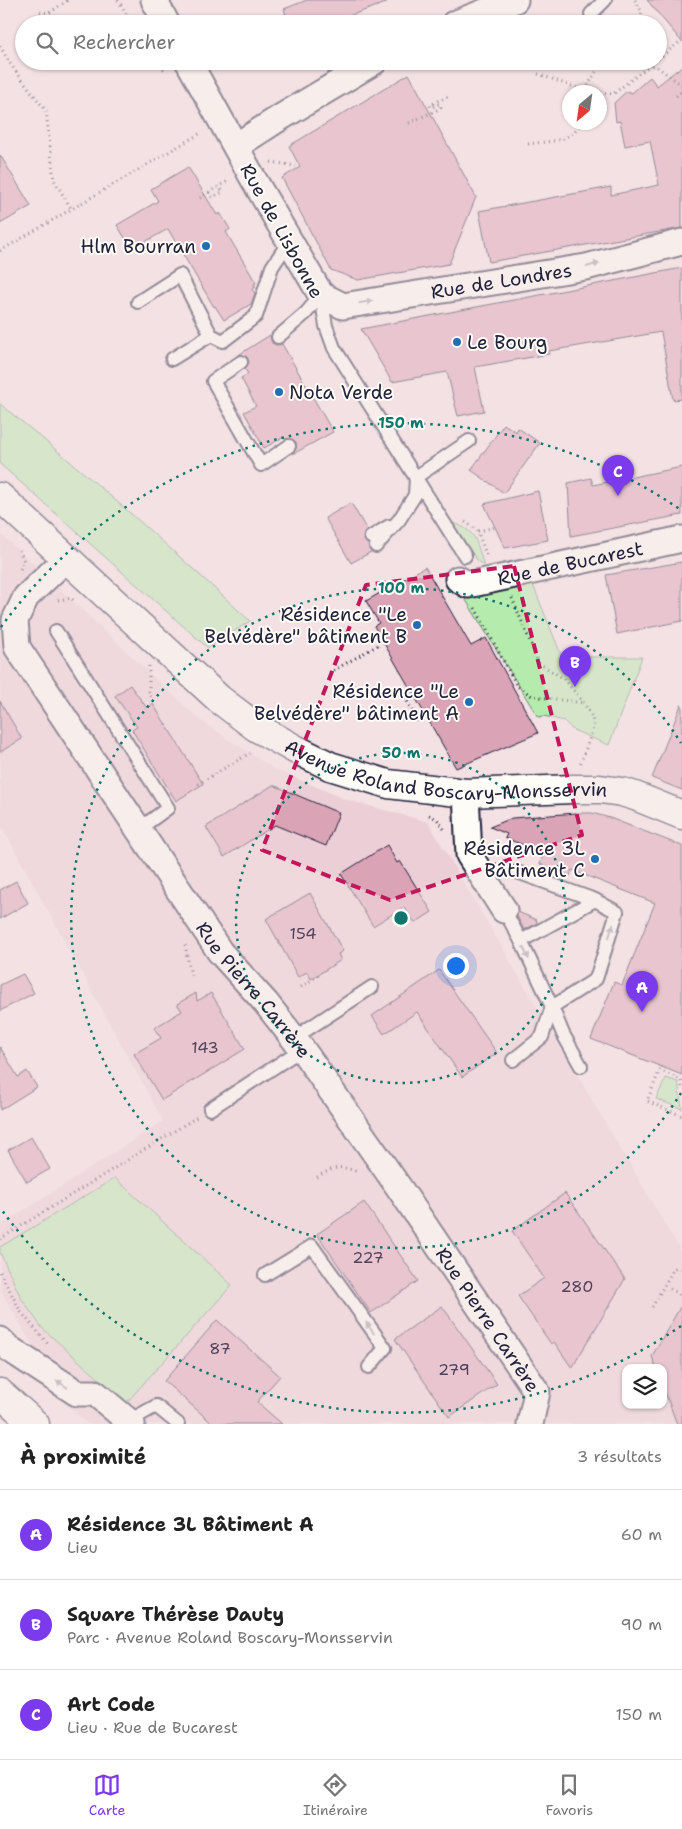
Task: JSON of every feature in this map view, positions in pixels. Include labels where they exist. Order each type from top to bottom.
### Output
[{"type":"main road","name":"Avenue Roland Boscary-Monsservin","points":[[0,497],[219,699],[256,727],[330,766],[388,784],[466,794],[600,789],[635,796],[682,815]]},
{"type":"main road","points":[[0,1393],[35,1424]]},
{"type":"street","points":[[154,0],[162,15]]},
{"type":"street","points":[[477,15],[515,0]]},
{"type":"street","name":"Rue de Lisbonne","points":[[193,70],[321,295]]},
{"type":"street","points":[[236,146],[360,70]]},
{"type":"street","name":"Rue de Londres","points":[[321,295],[343,306],[586,267],[682,242]]},
{"type":"street","name":"Rue de Bucarest","points":[[463,582],[682,539]]},
{"type":"street","name":"Rue Pierre Carrère","points":[[67,558],[26,597],[15,620],[17,647],[220,952],[266,1003],[298,1043],[536,1392],[530,1424]]},
{"type":"street","points":[[466,794],[469,855],[504,910]]},
{"type":"street","points":[[0,1340],[8,1348],[77,1394],[95,1393],[130,1423]]},
{"type":"lane","points":[[591,14],[605,0]]},
{"type":"lane","points":[[138,302],[180,275],[212,335],[223,341],[256,316],[272,267],[290,240]]},
{"type":"lane","points":[[278,337],[306,313],[321,295]]},
{"type":"lane","name":"Rue de Lisbonne","points":[[321,295],[326,326],[334,348],[465,556]]},
{"type":"lane","points":[[172,359],[212,335]]},
{"type":"lane","points":[[241,362],[213,381],[261,465],[289,446]]},
{"type":"lane","points":[[374,542],[399,520],[415,495],[416,477],[469,441]]},
{"type":"lane","points":[[56,631],[168,808],[139,830]]},
{"type":"lane","points":[[513,1060],[542,1037],[552,1007],[596,979],[617,912],[595,900],[517,872]]},
{"type":"lane","points":[[521,941],[595,900]]},
{"type":"lane","points":[[504,910],[521,941],[563,1034],[581,1066]]},
{"type":"lane","points":[[210,1109],[372,988]]},
{"type":"lane","points":[[265,1275],[312,1246],[384,1348],[369,1367]]},
{"type":"lane","points":[[130,1423],[156,1406],[178,1424]]},
{"type":"path","points":[[40,12],[49,13],[68,0]]},
{"type":"path","points":[[118,0],[127,15]]},
{"type":"path","points":[[635,0],[642,12],[641,15]]},
{"type":"path","points":[[667,52],[681,41]]},
{"type":"path","points":[[0,46],[15,70]]},
{"type":"path","points":[[15,70],[46,111],[54,180],[72,210]]},
{"type":"path","points":[[588,85],[597,70]]},
{"type":"path","points":[[607,93],[613,94],[644,70]]},
{"type":"path","points":[[661,70],[682,85]]},
{"type":"path","points":[[538,74],[568,85]]},
{"type":"path","points":[[676,96],[682,91]]},
{"type":"path","points":[[409,123],[439,109],[441,107],[439,104],[431,108],[430,105],[451,95]]},
{"type":"path","points":[[528,144],[567,139],[577,130]]},
{"type":"path","points":[[0,251],[185,142]]},
{"type":"path","points":[[272,162],[296,166]]},
{"type":"path","points":[[200,198],[226,181]]},
{"type":"path","points":[[208,192],[212,197],[223,192],[219,186]]},
{"type":"path","points":[[478,531],[496,527]]},
{"type":"path","points":[[463,582],[475,609],[517,686],[532,696],[584,703]]},
{"type":"path","points":[[510,595],[539,663],[564,679],[584,703],[594,726],[585,751]]},
{"type":"path","points":[[328,672],[378,645]]},
{"type":"path","points":[[149,663],[149,691],[152,701]]},
{"type":"path","points":[[405,697],[417,720],[430,714]]},
{"type":"path","points":[[198,784],[253,751]]},
{"type":"path","points":[[183,940],[191,976]]},
{"type":"path","points":[[301,987],[319,975]]},
{"type":"path","points":[[682,1087],[682,1080],[660,1070],[647,1101],[682,1116]]},
{"type":"path","points":[[0,1239],[210,1109]]},
{"type":"path","points":[[317,1177],[330,1169],[344,1166],[366,1175]]},
{"type":"path","points":[[652,1307],[673,1270],[676,1267],[682,1271]]},
{"type":"path","points":[[0,1272],[21,1312],[50,1348]]},
{"type":"path","points":[[670,1289],[676,1292],[682,1300]]},
{"type":"highlighted area","points":[[514,566],[582,835],[390,900],[262,850],[366,585]]},
{"type":"shaded area","points":[[0,533],[201,721],[272,768],[347,800],[428,822],[682,1253],[682,1424],[88,1424],[67,1405],[0,1289],[0,1226],[163,1121],[0,823]]},
{"type":"green space","points":[[0,404],[127,510],[250,621],[208,648],[0,464]]},
{"type":"green space","points":[[453,523],[472,534],[484,566],[476,559]]},
{"type":"green space","points":[[533,585],[562,657],[642,657],[609,745],[573,730],[564,721],[544,716],[538,717],[464,597]]},
{"type":"green space","points":[[666,1078],[678,1082],[682,1109],[656,1099]]},
{"type":"green space","points":[[115,1178],[232,1285],[126,1403],[42,1328],[21,1298],[0,1252],[0,1247]]},
{"type":"building","points":[[307,0],[386,0],[386,3],[352,15],[286,15],[284,9]]},
{"type":"building","points":[[647,0],[682,0],[682,42],[667,24],[667,15],[660,15]]},
{"type":"building","points":[[682,66],[682,228],[489,262],[479,211],[611,187],[611,195],[659,185],[650,141],[625,146],[620,121],[616,122],[614,103],[627,91],[632,93],[650,77],[657,86]]},
{"type":"building","points":[[409,74],[476,197],[449,264],[358,280],[331,270],[282,178],[300,167],[289,146]]},
{"type":"building","points":[[0,155],[31,206],[0,224]]},
{"type":"building","name":"Hlm Bourran","points":[[188,167],[217,215],[220,213],[230,229],[226,232],[256,283],[254,284],[256,287],[252,289],[255,293],[251,304],[224,320],[214,307],[168,229],[136,247],[134,244],[130,246],[117,225],[158,201],[151,189]]},
{"type":"building","points":[[682,268],[682,399],[673,400],[661,332],[549,351],[549,354],[475,367],[484,411],[458,416],[447,372],[392,382],[361,329]]},
{"type":"building","name":"Nota Verde","points":[[270,335],[272,343],[276,345],[282,344],[333,432],[293,454],[296,449],[296,442],[284,437],[264,448],[244,412],[256,406],[241,378],[248,374],[245,369],[249,362],[247,357],[240,354]]},
{"type":"building","points":[[504,424],[516,432],[518,428],[540,443],[504,493],[471,470]]},
{"type":"building","points":[[682,467],[682,515],[571,536],[568,483],[591,478],[593,485]]},
{"type":"building","points":[[538,491],[548,540],[505,548],[484,504]]},
{"type":"building","points":[[351,503],[367,530],[363,538],[371,552],[351,563],[325,518]]},
{"type":"building","points":[[682,562],[682,621],[617,634],[606,575]]},
{"type":"building","points":[[425,567],[471,646],[486,638],[538,733],[456,768],[374,626],[379,623],[366,601]]},
{"type":"building","points":[[130,685],[147,708],[153,704],[203,784],[176,801],[132,730],[137,727],[115,696]]},
{"type":"building","points":[[0,701],[22,739],[0,752]]},
{"type":"building","points":[[682,705],[682,790],[652,778]]},
{"type":"building","points":[[273,785],[339,813],[326,846],[275,825],[224,857],[206,827]]},
{"type":"building","points":[[592,813],[610,818],[682,846],[682,1075],[591,1039],[614,982],[622,985],[655,903],[572,870],[570,876],[540,864],[544,853],[505,838],[507,834],[490,827],[512,818]]},
{"type":"building","points":[[387,845],[397,863],[400,861],[432,912],[415,923],[404,907],[373,926],[341,874]]},
{"type":"building","points":[[16,881],[28,903],[0,919],[0,890]]},
{"type":"building","points":[[310,893],[343,951],[338,954],[341,960],[311,979],[307,972],[298,977],[266,919]]},
{"type":"building","points":[[518,912],[537,920],[536,924],[524,930],[517,916]]},
{"type":"building","points":[[439,970],[497,1053],[462,1077],[417,1012],[384,1034],[372,1016]]},
{"type":"building","points":[[23,974],[34,993],[0,1011],[0,985]]},
{"type":"building","points":[[196,993],[197,1001],[211,993],[245,1049],[162,1100],[134,1054],[161,1038],[154,1028],[182,1011],[177,1004]]},
{"type":"building","points":[[0,1047],[18,1077],[27,1071],[37,1087],[0,1110]]},
{"type":"building","points":[[31,1137],[50,1169],[27,1182],[8,1150]]},
{"type":"building","points":[[565,1193],[625,1279],[572,1368],[554,1342],[551,1344],[518,1296],[544,1278],[512,1231]]},
{"type":"building","points":[[364,1202],[418,1281],[371,1313],[317,1234]]},
{"type":"building","points":[[682,1304],[682,1424],[677,1424],[667,1398],[667,1364],[655,1364],[652,1356]]},
{"type":"building","points":[[442,1306],[497,1384],[449,1417],[395,1339]]},
{"type":"building","points":[[217,1320],[280,1376],[257,1402],[282,1424],[213,1424],[164,1381]]},
{"type":"place","name":"Hlm Bourran","points":[[206,246]]},
{"type":"place","name":"Le Bourg","points":[[457,342]]},
{"type":"place","name":"Nota Verde","points":[[279,392]]},
{"type":"place","name":"Art Code","points":[[618,496]]},
{"type":"place","name":"Résidence \"Le Belvédère\" bâtiment B","points":[[417,625]]},
{"type":"place","name":"Square Thérèse Dauty","points":[[575,687]]},
{"type":"place","name":"Résidence \"Le Belvédère\" bâtiment A","points":[[469,702]]},
{"type":"place","name":"Résidence 3L Bâtiment C","points":[[595,859]]},
{"type":"place","name":"Résidence 3L Bâtiment A","points":[[642,1012]]}]
